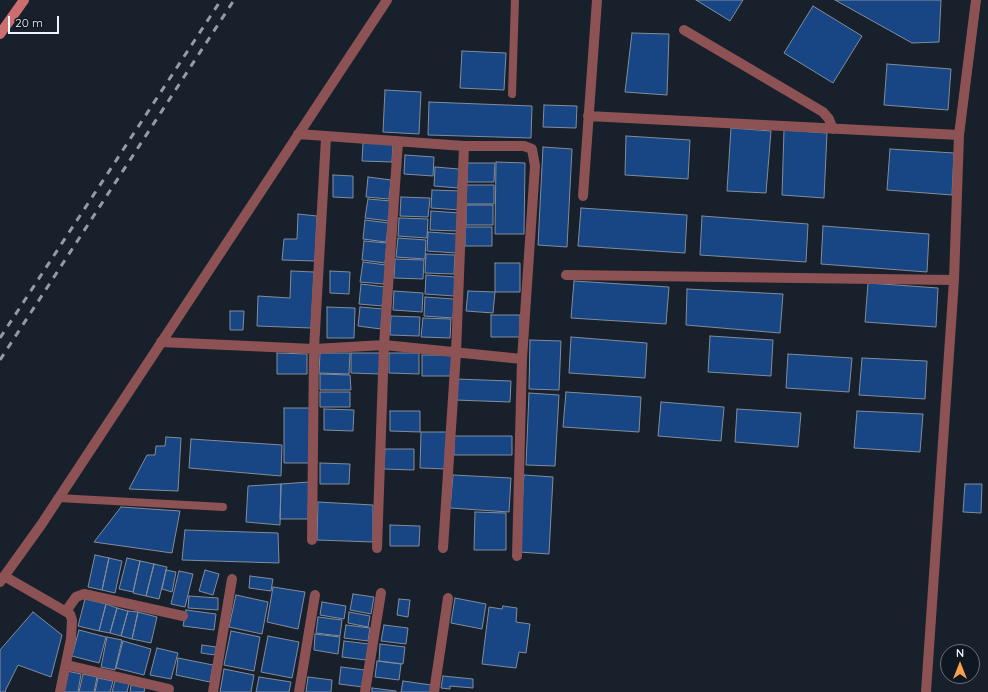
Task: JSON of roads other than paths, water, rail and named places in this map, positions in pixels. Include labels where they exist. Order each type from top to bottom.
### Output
[{"type":"street","points":[[0,34],[24,0]]},
{"type":"street","points":[[60,692],[67,664],[72,620],[66,611],[2,579],[58,498],[386,0]]},
{"type":"street","points":[[583,196],[597,0]]},
{"type":"street","points":[[926,692],[954,280],[959,135],[976,0]]},
{"type":"street","points":[[684,30],[823,112],[829,119],[833,129]]},
{"type":"street","points":[[588,116],[959,135]]},
{"type":"street","points":[[298,134],[326,138],[464,146],[524,146],[532,149],[535,166],[522,359],[517,556]]},
{"type":"street","points":[[312,540],[314,349],[326,138]]},
{"type":"street","points":[[377,548],[384,345],[398,142]]},
{"type":"street","points":[[443,548],[456,353],[464,146]]},
{"type":"street","points":[[566,275],[954,280]]},
{"type":"street","points":[[161,342],[314,349],[384,345],[522,359]]},
{"type":"street","points":[[213,692],[232,579]]},
{"type":"street","points":[[365,692],[381,593]]},
{"type":"street","points":[[66,611],[76,597],[84,594],[183,616]]},
{"type":"street","points":[[299,692],[315,595]]},
{"type":"street","points":[[434,692],[448,598]]},
{"type":"street","points":[[67,664],[169,689]]},
{"type":"lane","points":[[512,94],[515,0]]},
{"type":"lane","points":[[58,498],[223,507]]},
{"type":"railway","points":[[0,338],[221,0]]},
{"type":"railway","points":[[0,360],[234,0]]}]
